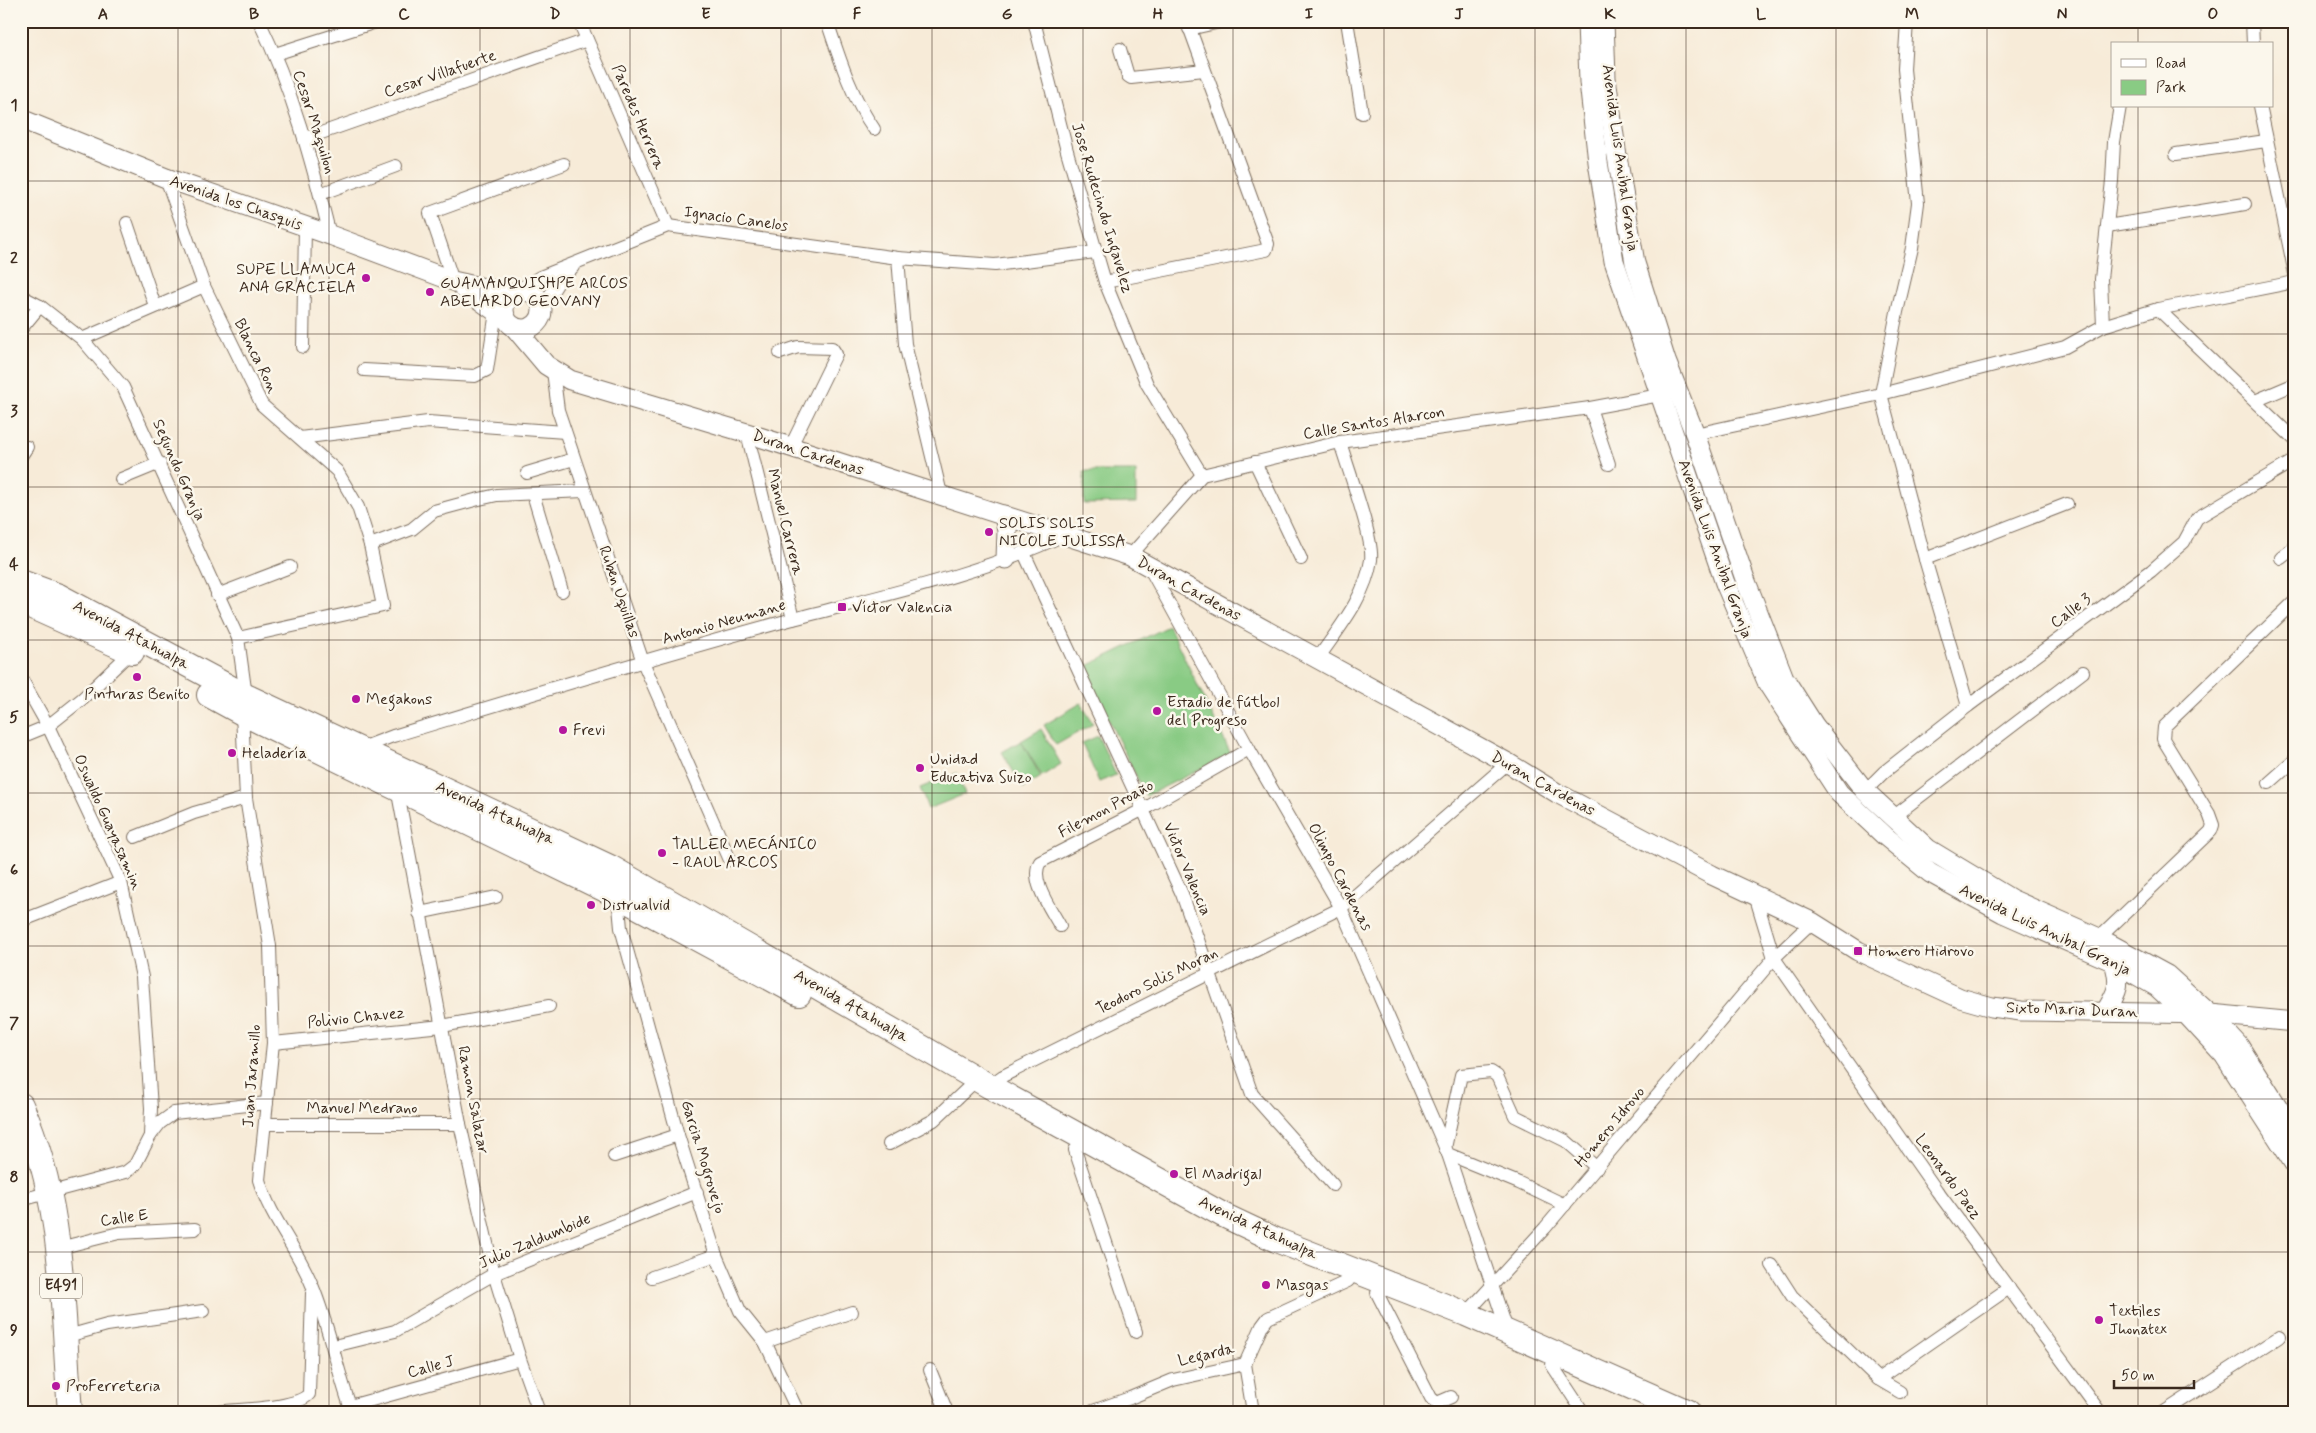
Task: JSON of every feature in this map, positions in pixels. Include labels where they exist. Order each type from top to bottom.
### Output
[{"type":"highway","name":"Avenida Atahualpa","points":[[24,588],[131,652],[244,705],[359,748],[610,867],[980,1086],[1223,1215],[1352,1276],[1377,1293],[1661,1412]]},
{"type":"highway","name":"Avenida Atahualpa","points":[[24,588],[59,596],[336,757],[618,896],[899,1050],[980,1086],[1074,1150],[1234,1230],[1352,1276],[1466,1314],[1688,1412]]},
{"type":"highway","name":"E491","points":[[22,1109],[41,1161],[59,1248],[70,1412]]},
{"type":"main road","name":"Avenida Luis Anibal Granja","points":[[1587,21],[1589,82],[1597,152],[1614,261],[1725,583],[1768,684],[1839,792],[1885,836],[1930,872],[2003,913],[2114,962],[2156,987],[2187,1015],[2224,1055],[2295,1165]]},
{"type":"main road","name":"Avenida Luis Anibal Granja","points":[[1604,21],[1608,87],[1635,263],[1666,361],[1695,434],[1745,579],[1784,678],[1814,725],[1865,791],[1928,849],[2011,899],[2099,938],[2167,975],[2210,1014],[2239,1046],[2295,1134]]},
{"type":"main road","name":"Avenida los Chasquis","points":[[21,119],[166,178],[330,235],[453,281],[514,293]]},
{"type":"main road","name":"Avenida los Chasquis","points":[[453,281],[505,319]]},
{"type":"main road","points":[[514,293],[534,294],[542,310],[543,341],[553,371],[505,319],[504,308],[514,293]]},
{"type":"main road","points":[[505,319],[521,329],[535,325],[542,310]]},
{"type":"main road","name":"Duran Cardenas","points":[[553,371],[570,380],[747,433],[1130,556],[1508,763],[1557,793],[1712,875],[1756,895]]},
{"type":"main road","points":[[1004,515],[1007,531],[1006,559]]},
{"type":"main road","name":"Sixto Maria Duran","points":[[1756,895],[1812,922],[1858,951],[1960,998],[1992,1007],[2021,1010],[2210,1014],[2295,1022]]},
{"type":"main road","points":[[2106,1011],[2117,990],[2119,980],[2114,962]]},
{"type":"street","name":"Cesar Maquilon","points":[[259,21],[275,54],[304,140],[330,235]]},
{"type":"street","points":[[275,54],[379,21]]},
{"type":"street","name":"Paredes Herrera","points":[[579,21],[668,226]]},
{"type":"street","points":[[827,21],[846,80],[874,130]]},
{"type":"street","name":"Jose Rudecindo Ingavelez","points":[[1034,21],[1095,252],[1105,282],[1147,384],[1202,475]]},
{"type":"street","points":[[1105,282],[1266,250],[1267,236],[1188,25],[1225,21]]},
{"type":"street","points":[[1347,21],[1362,112]]},
{"type":"street","points":[[1907,21],[1904,69],[1918,203],[1912,248],[1881,394],[1925,558],[1968,706]]},
{"type":"street","points":[[2252,21],[2254,42]]},
{"type":"street","name":"Cesar Villafuerte","points":[[304,140],[587,40]]},
{"type":"street","points":[[1120,49],[1128,76],[1131,78],[1204,70]]},
{"type":"street","points":[[2103,326],[2100,279],[2112,181],[2114,142],[2120,108]]},
{"type":"street","points":[[2260,108],[2295,274]]},
{"type":"street","points":[[2176,154],[2266,141]]},
{"type":"street","points":[[453,281],[430,213],[564,164]]},
{"type":"street","points":[[320,194],[396,166]]},
{"type":"street","name":"Blanca Ron","points":[[166,178],[204,286],[262,405],[337,471],[358,508],[370,545],[383,606],[238,638]]},
{"type":"street","points":[[2106,226],[2245,204]]},
{"type":"street","points":[[127,223],[155,306]]},
{"type":"street","name":"Ignacio Canelos","points":[[514,293],[540,277],[668,226],[898,258],[995,265],[1095,252]]},
{"type":"street","points":[[303,347],[305,227]]},
{"type":"street","points":[[898,258],[905,344],[941,494]]},
{"type":"street","name":"Ignacio Canelos","points":[[542,310],[557,284],[577,263]]},
{"type":"street","points":[[1695,434],[1881,394],[2064,347],[2103,326],[2158,309],[2295,282]]},
{"type":"street","points":[[82,339],[204,286]]},
{"type":"street","name":"Segundo Granja","points":[[21,296],[40,306],[82,339],[124,387],[238,638],[244,705]]},
{"type":"street","points":[[21,329],[40,306]]},
{"type":"street","points":[[2158,309],[2295,440]]},
{"type":"street","points":[[364,370],[475,376],[487,370],[505,319]]},
{"type":"street","points":[[780,353],[798,346],[832,348],[836,354],[790,448]]},
{"type":"street","name":"Ruben Uquillas","points":[[553,371],[555,396],[565,432],[643,662],[730,860]]},
{"type":"street","points":[[2255,400],[2295,384]]},
{"type":"street","name":"Calle Santos Alarcon","points":[[1202,475],[1340,442],[1590,408],[1660,394]]},
{"type":"street","points":[[1590,408],[1609,464]]},
{"type":"street","points":[[300,438],[428,422],[565,432]]},
{"type":"street","name":"Manuel Carrera","points":[[747,433],[793,619]]},
{"type":"street","points":[[1318,660],[1361,592],[1371,559],[1370,545],[1340,442]]},
{"type":"street","points":[[527,473],[574,459]]},
{"type":"street","name":"Calle 3","points":[[1865,791],[1884,772],[1968,706],[2151,571],[2184,542],[2197,518],[2295,460]]},
{"type":"street","points":[[1255,462],[1301,559]]},
{"type":"street","points":[[121,479],[160,463]]},
{"type":"street","points":[[1130,556],[1202,475]]},
{"type":"street","points":[[370,545],[412,529],[434,511],[497,495],[584,491]]},
{"type":"street","points":[[533,494],[562,591]]},
{"type":"street","points":[[1925,558],[2067,504]]},
{"type":"street","name":"Antonio Neumane","points":[[336,757],[393,736],[643,662],[793,619],[893,594],[1024,554],[1064,535]]},
{"type":"street","points":[[2281,558],[2295,547]]},
{"type":"street","name":"Victor Valencia","points":[[1024,554],[1182,894],[1252,1094],[1333,1185]]},
{"type":"street","points":[[217,595],[290,566]]},
{"type":"street","name":"Olimpo Cardenas","points":[[1149,566],[1249,748],[1341,908],[1447,1151],[1508,1332]]},
{"type":"street","points":[[2099,938],[2212,831],[2213,825],[2209,814],[2163,739],[2164,727],[2295,601]]},
{"type":"street","points":[[21,737],[48,726],[82,699],[131,652]]},
{"type":"street","points":[[1893,817],[2084,672]]},
{"type":"street","name":"Oswaldo Guayasamin","points":[[21,678],[48,726],[120,882],[142,978],[151,1108],[150,1136]]},
{"type":"street","name":"Juan Jaramillo","points":[[244,705],[246,798],[270,946],[273,1043],[259,1180],[265,1200],[312,1284],[334,1346],[351,1409]]},
{"type":"street","name":"Filemon Proaño","points":[[1060,926],[1036,878],[1036,869],[1040,862],[1144,809],[1249,748]]},
{"type":"street","points":[[2268,783],[2295,760]]},
{"type":"street","name":"Teodoro Solis Moran","points":[[888,1144],[934,1120],[980,1086],[1341,908],[1508,763]]},
{"type":"street","name":"Ramon Salazar","points":[[397,788],[460,1124],[494,1274],[520,1360],[539,1412]]},
{"type":"street","points":[[135,837],[194,813],[246,798]]},
{"type":"street","points":[[21,921],[120,882]]},
{"type":"street","points":[[1756,895],[1774,958]]},
{"type":"street","name":"Garcia Mogrovejo","points":[[618,896],[621,928],[678,1136],[716,1255],[740,1312],[765,1342],[798,1412]]},
{"type":"street","points":[[419,913],[496,897]]},
{"type":"street","name":"Homero Idrovo","points":[[1466,1314],[1597,1168],[1774,958],[1812,922]]},
{"type":"street","name":"Leonardo Paez","points":[[1774,958],[1937,1191],[2100,1412]]},
{"type":"street","name":"Polivio Chavez","points":[[273,1043],[442,1026],[549,1006]]},
{"type":"street","points":[[1564,1205],[1520,1183],[1447,1151],[1461,1074],[1491,1072],[1497,1076],[1515,1116],[1566,1141],[1597,1168]]},
{"type":"street","points":[[21,1200],[126,1172],[136,1165],[150,1136],[174,1112],[267,1104]]},
{"type":"street","name":"Manuel Medrano","points":[[265,1124],[460,1124]]},
{"type":"street","points":[[614,1156],[678,1136]]},
{"type":"street","points":[[1074,1150],[1136,1332]]},
{"type":"street","name":"Julio Zaldumbide","points":[[334,1346],[395,1331],[494,1274],[697,1192]]},
{"type":"street","name":"Calle E","points":[[59,1248],[118,1233],[196,1229]]},
{"type":"street","points":[[652,1278],[716,1255]]},
{"type":"street","points":[[1772,1265],[1792,1296],[1878,1378],[1900,1392]]},
{"type":"street","name":"Legarda","points":[[1090,1412],[1182,1377],[1237,1368],[1245,1364],[1262,1326],[1268,1318],[1352,1276]]},
{"type":"street","points":[[219,1412],[284,1404],[306,1398],[309,1394],[312,1284]]},
{"type":"street","points":[[1878,1378],[2008,1288]]},
{"type":"street","points":[[1377,1293],[1431,1398],[1437,1403],[1451,1397]]},
{"type":"street","points":[[64,1337],[107,1325],[203,1311]]},
{"type":"street","points":[[765,1342],[852,1312]]},
{"type":"street","points":[[2164,1412],[2279,1336]]},
{"type":"street","name":"Calle J","points":[[351,1409],[520,1360]]},
{"type":"street","points":[[1245,1364],[1253,1412]]},
{"type":"street","points":[[1552,1365],[1576,1409]]},
{"type":"street","points":[[930,1370],[947,1412]]},
{"type":"green space","points":[[1084,471],[1136,471],[1136,503],[1084,504]]},
{"type":"green space","name":"Estadio de fútbol del Progreso","points":[[1169,626],[1231,754],[1146,796],[1083,668]]},
{"type":"green space","points":[[1081,703],[1093,724],[1056,745],[1044,725]]},
{"type":"green space","points":[[1041,729],[1061,764],[1042,776],[1021,741]]},
{"type":"green space","points":[[1098,736],[1116,775],[1099,782],[1082,743]]},
{"type":"green space","points":[[1021,741],[1041,777],[1023,788],[1002,752]]},
{"type":"green space","points":[[957,773],[965,794],[928,809],[920,788]]},
{"type":"place","name":"SUPE LLAMUCA ANA GRACIELA","points":[[366,278]]},
{"type":"place","name":"GUAMANQUISHPE ARCOS ABELARDO GEOVANY","points":[[430,292]]},
{"type":"place","name":"SOLIS SOLIS NICOLE JULISSA","points":[[989,532]]},
{"type":"place","name":"Víctor Valencia","points":[[842,607]]},
{"type":"place","name":"Pinturas Benito","points":[[137,677]]},
{"type":"place","name":"Megakons","points":[[356,699]]},
{"type":"place","name":"Estadio de fútbol del Progreso","points":[[1157,711]]},
{"type":"place","name":"Frevi","points":[[563,730]]},
{"type":"place","name":"Heladería","points":[[232,753]]},
{"type":"place","name":"Unidad Educativa Suizo","points":[[920,768]]},
{"type":"place","name":"TALLER MECÁNICO - RAUL ARCOS","points":[[662,853]]},
{"type":"place","name":"Distrualvid","points":[[591,905]]},
{"type":"place","name":"Homero Hidrovo","points":[[1858,951]]},
{"type":"place","name":"El Madrigal","points":[[1174,1174]]},
{"type":"place","name":"Masgas","points":[[1266,1285]]},
{"type":"place","name":"Textiles Jhonatex","points":[[2099,1320]]},
{"type":"place","name":"ProFerreteria","points":[[56,1386]]}]
